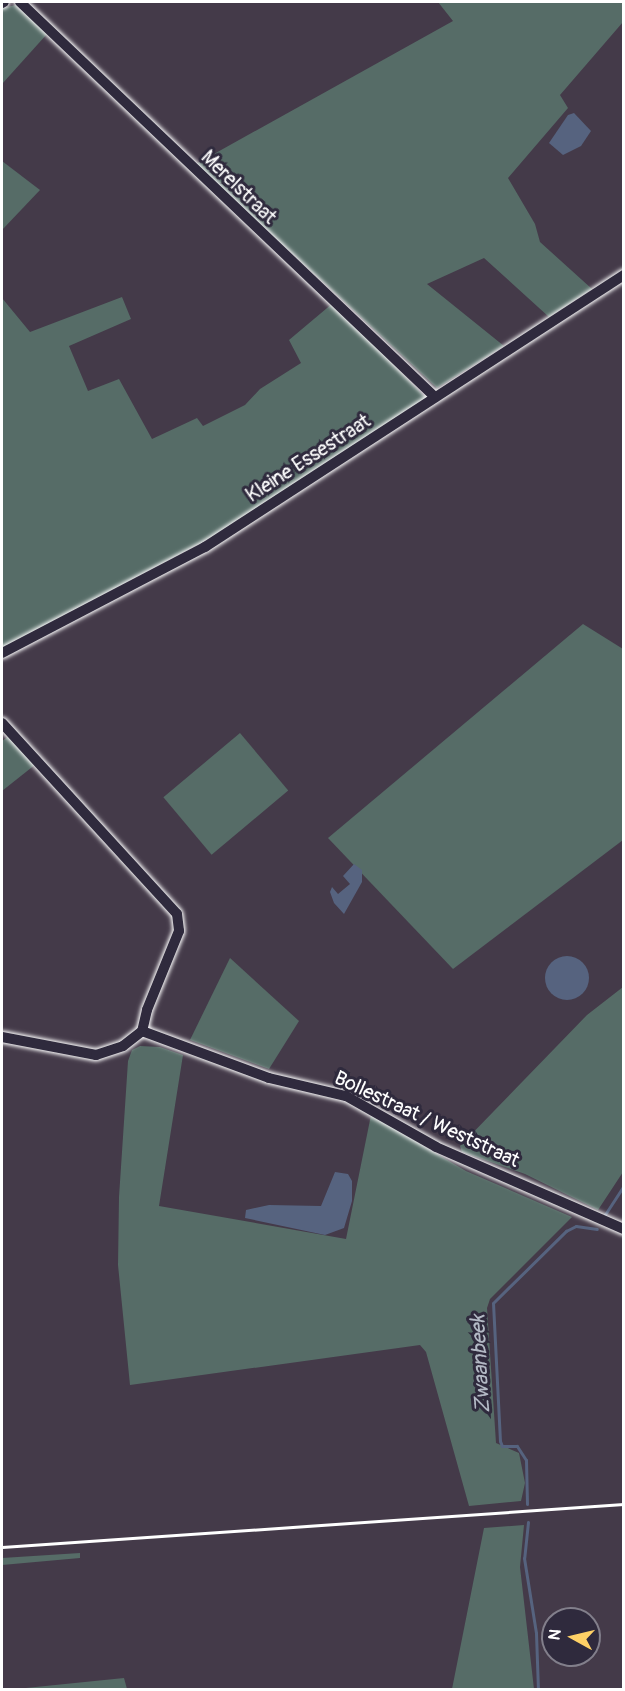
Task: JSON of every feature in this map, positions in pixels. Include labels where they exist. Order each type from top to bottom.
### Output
[{"type":"street","name":"Merelstraat","points":[[20,2],[435,397]]},
{"type":"street","name":"Kleine Essestraat","points":[[2,653],[205,546],[624,275]]},
{"type":"street","points":[[2,723],[177,914],[179,931],[147,1010],[142,1031],[123,1046],[96,1055],[2,1037]]},
{"type":"street","name":"Bollestraat / Weststraat","points":[[142,1031],[268,1078],[346,1096],[436,1147],[624,1229]]},
{"type":"green space","points":[[438,2],[623,2],[623,22],[560,95],[568,108],[508,178],[535,224],[540,242],[592,289],[549,317],[484,258],[427,284],[504,346],[437,388],[196,164],[453,21]]},
{"type":"green space","points":[[16,5],[47,34],[2,84],[2,8]]},
{"type":"green space","points":[[2,161],[40,190],[2,230]]},
{"type":"green space","points":[[122,297],[131,319],[69,346],[88,391],[119,379],[152,439],[197,418],[203,426],[245,405],[260,389],[301,363],[289,340],[333,303],[426,398],[210,538],[2,648],[2,298],[30,332]]},
{"type":"green space","points":[[583,624],[623,649],[623,840],[453,969],[328,838]]},
{"type":"green space","points":[[240,733],[288,790],[212,855],[163,797]]},
{"type":"green space","points":[[9,736],[36,764],[2,791],[2,741]]},
{"type":"green space","points":[[230,958],[299,1021],[269,1069],[190,1040]]},
{"type":"green space","points":[[623,987],[623,1172],[598,1210],[525,1174],[462,1152],[460,1146],[587,1015]]},
{"type":"green space","points":[[140,1046],[160,1047],[183,1055],[159,1206],[346,1239],[371,1115],[466,1171],[572,1217],[490,1299],[487,1308],[496,1443],[519,1453],[525,1483],[521,1501],[469,1506],[426,1352],[420,1345],[130,1385],[118,1265],[119,1197],[128,1061],[132,1050]]},
{"type":"green space","points":[[524,1525],[520,1567],[534,1689],[452,1689],[484,1528]]},
{"type":"green space","points":[[80,1553],[80,1558],[2,1565],[2,1558]]},
{"type":"green space","points":[[124,1678],[127,1689],[16,1689]]},
{"type":"water","points":[[574,113],[591,131],[581,146],[563,155],[549,143],[568,115]]},
{"type":"water","points":[[354,864],[362,870],[362,882],[344,914],[334,903],[330,892],[332,887],[338,894],[350,884],[343,876]]},
{"type":"water","points":[[567,956],[583,962],[589,978],[583,994],[567,1000],[551,994],[545,978],[551,962]]},
{"type":"water","points":[[335,1172],[348,1174],[352,1181],[352,1201],[344,1228],[325,1235],[245,1218],[246,1210],[269,1205],[321,1206]]},
{"type":"waterway","name":"Zwaanbeek","points":[[604,1216],[624,1185]]},
{"type":"waterway","name":"Zwaanbeek","points":[[527,1504],[526,1460],[517,1446],[502,1446],[500,1441],[493,1303],[566,1231],[576,1226],[597,1229]]},
{"type":"waterway","name":"Zwaanbeek","points":[[528,1522],[524,1558],[536,1633],[538,1690]]},
{"type":"railway","points":[[2,1547],[624,1504]]}]
